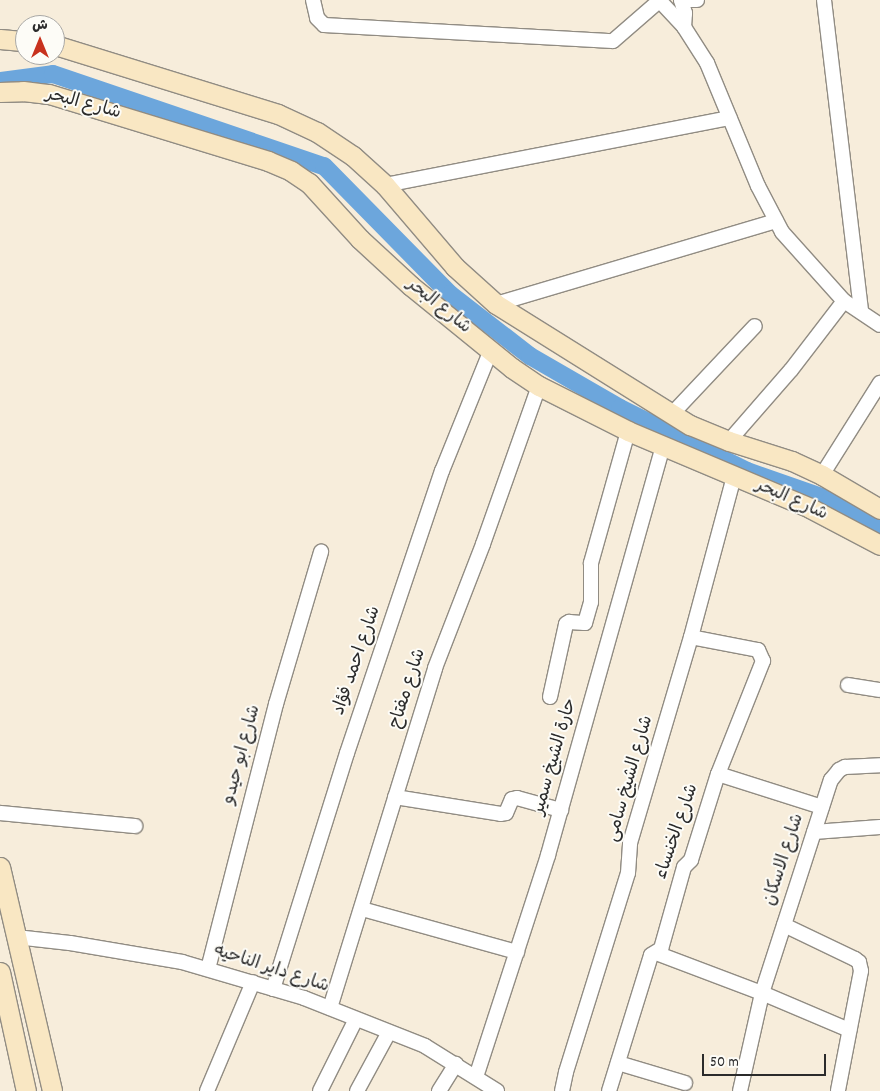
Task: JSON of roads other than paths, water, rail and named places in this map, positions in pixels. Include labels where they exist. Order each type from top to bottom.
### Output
[{"type":"street","points":[[313,0],[317,18],[324,25],[613,41],[659,0],[684,27],[707,63],[758,186],[782,232],[844,301],[880,325]]},
{"type":"street","points":[[684,27],[684,13],[681,0],[697,0]]},
{"type":"street","points":[[824,0],[861,312]]},
{"type":"street","points":[[0,39],[15,40]]},
{"type":"street","name":"شارع البحر","points":[[65,48],[278,114],[317,132],[353,156],[384,185],[455,267],[496,304],[671,415],[729,441],[792,461],[822,475],[864,514],[880,545]]},
{"type":"street","name":"شارع البحر","points":[[0,92],[23,90],[49,94],[259,158],[291,171],[309,183],[360,239],[411,286],[539,386],[628,431],[810,508],[864,514]]},
{"type":"street","points":[[384,185],[730,118]]},
{"type":"street","points":[[496,304],[776,221]]},
{"type":"street","points":[[729,441],[791,370],[844,301]]},
{"type":"street","points":[[671,415],[755,326]]},
{"type":"street","name":"شارع احمد فؤاد","points":[[273,988],[347,753],[442,471],[492,350]]},
{"type":"street","points":[[822,475],[880,383]]},
{"type":"street","name":"شارع مفتاح","points":[[330,1008],[435,668],[483,544],[539,386]]},
{"type":"street","points":[[550,697],[566,624],[569,622],[585,623],[591,602],[591,563],[628,431]]},
{"type":"street","name":"حارة الشيخ سمير","points":[[476,1077],[561,810],[662,445]]},
{"type":"street","name":"شارع الشيخ سامى","points":[[562,1091],[566,1072],[628,873],[630,843],[691,637],[734,477]]},
{"type":"street","name":"شارع ابو حيدو","points":[[208,968],[276,704],[321,552]]},
{"type":"street","name":"شارع الخنساء","points":[[610,1091],[651,955],[661,949],[684,867],[691,860],[718,774],[763,661],[763,656],[758,650],[691,637]]},
{"type":"street","points":[[848,685],[880,690]]},
{"type":"street","name":"شارع الاسكان","points":[[740,1091],[762,993],[834,775],[845,767],[880,765]]},
{"type":"street","points":[[718,774],[822,807]]},
{"type":"street","points":[[395,797],[501,814],[506,813],[512,799],[517,798],[561,810]]},
{"type":"street","points":[[0,813],[135,826]]},
{"type":"street","points":[[814,832],[880,827]]},
{"type":"street","points":[[0,867],[5,909],[16,937],[52,1091]]},
{"type":"street","points":[[362,909],[517,952]]},
{"type":"street","name":"شارع الاسكان","points":[[784,925],[859,962],[861,971],[838,1091]]},
{"type":"street","name":"شارع داير الناحيه","points":[[16,937],[114,949],[208,968],[273,988],[330,1008],[425,1046],[497,1091]]},
{"type":"street","points":[[656,953],[762,993],[849,1030]]},
{"type":"street","points":[[0,972],[26,1091]]},
{"type":"street","points":[[207,1091],[253,982]]},
{"type":"street","points":[[320,1091],[356,1019]]},
{"type":"street","points":[[356,1091],[389,1032]]},
{"type":"street","points":[[618,1063],[685,1083]]},
{"type":"street","points":[[439,1091],[456,1064]]},
{"type":"waterway","points":[[0,81],[53,74],[324,166],[450,294],[530,356],[620,408],[747,471],[830,500],[880,528]]}]
